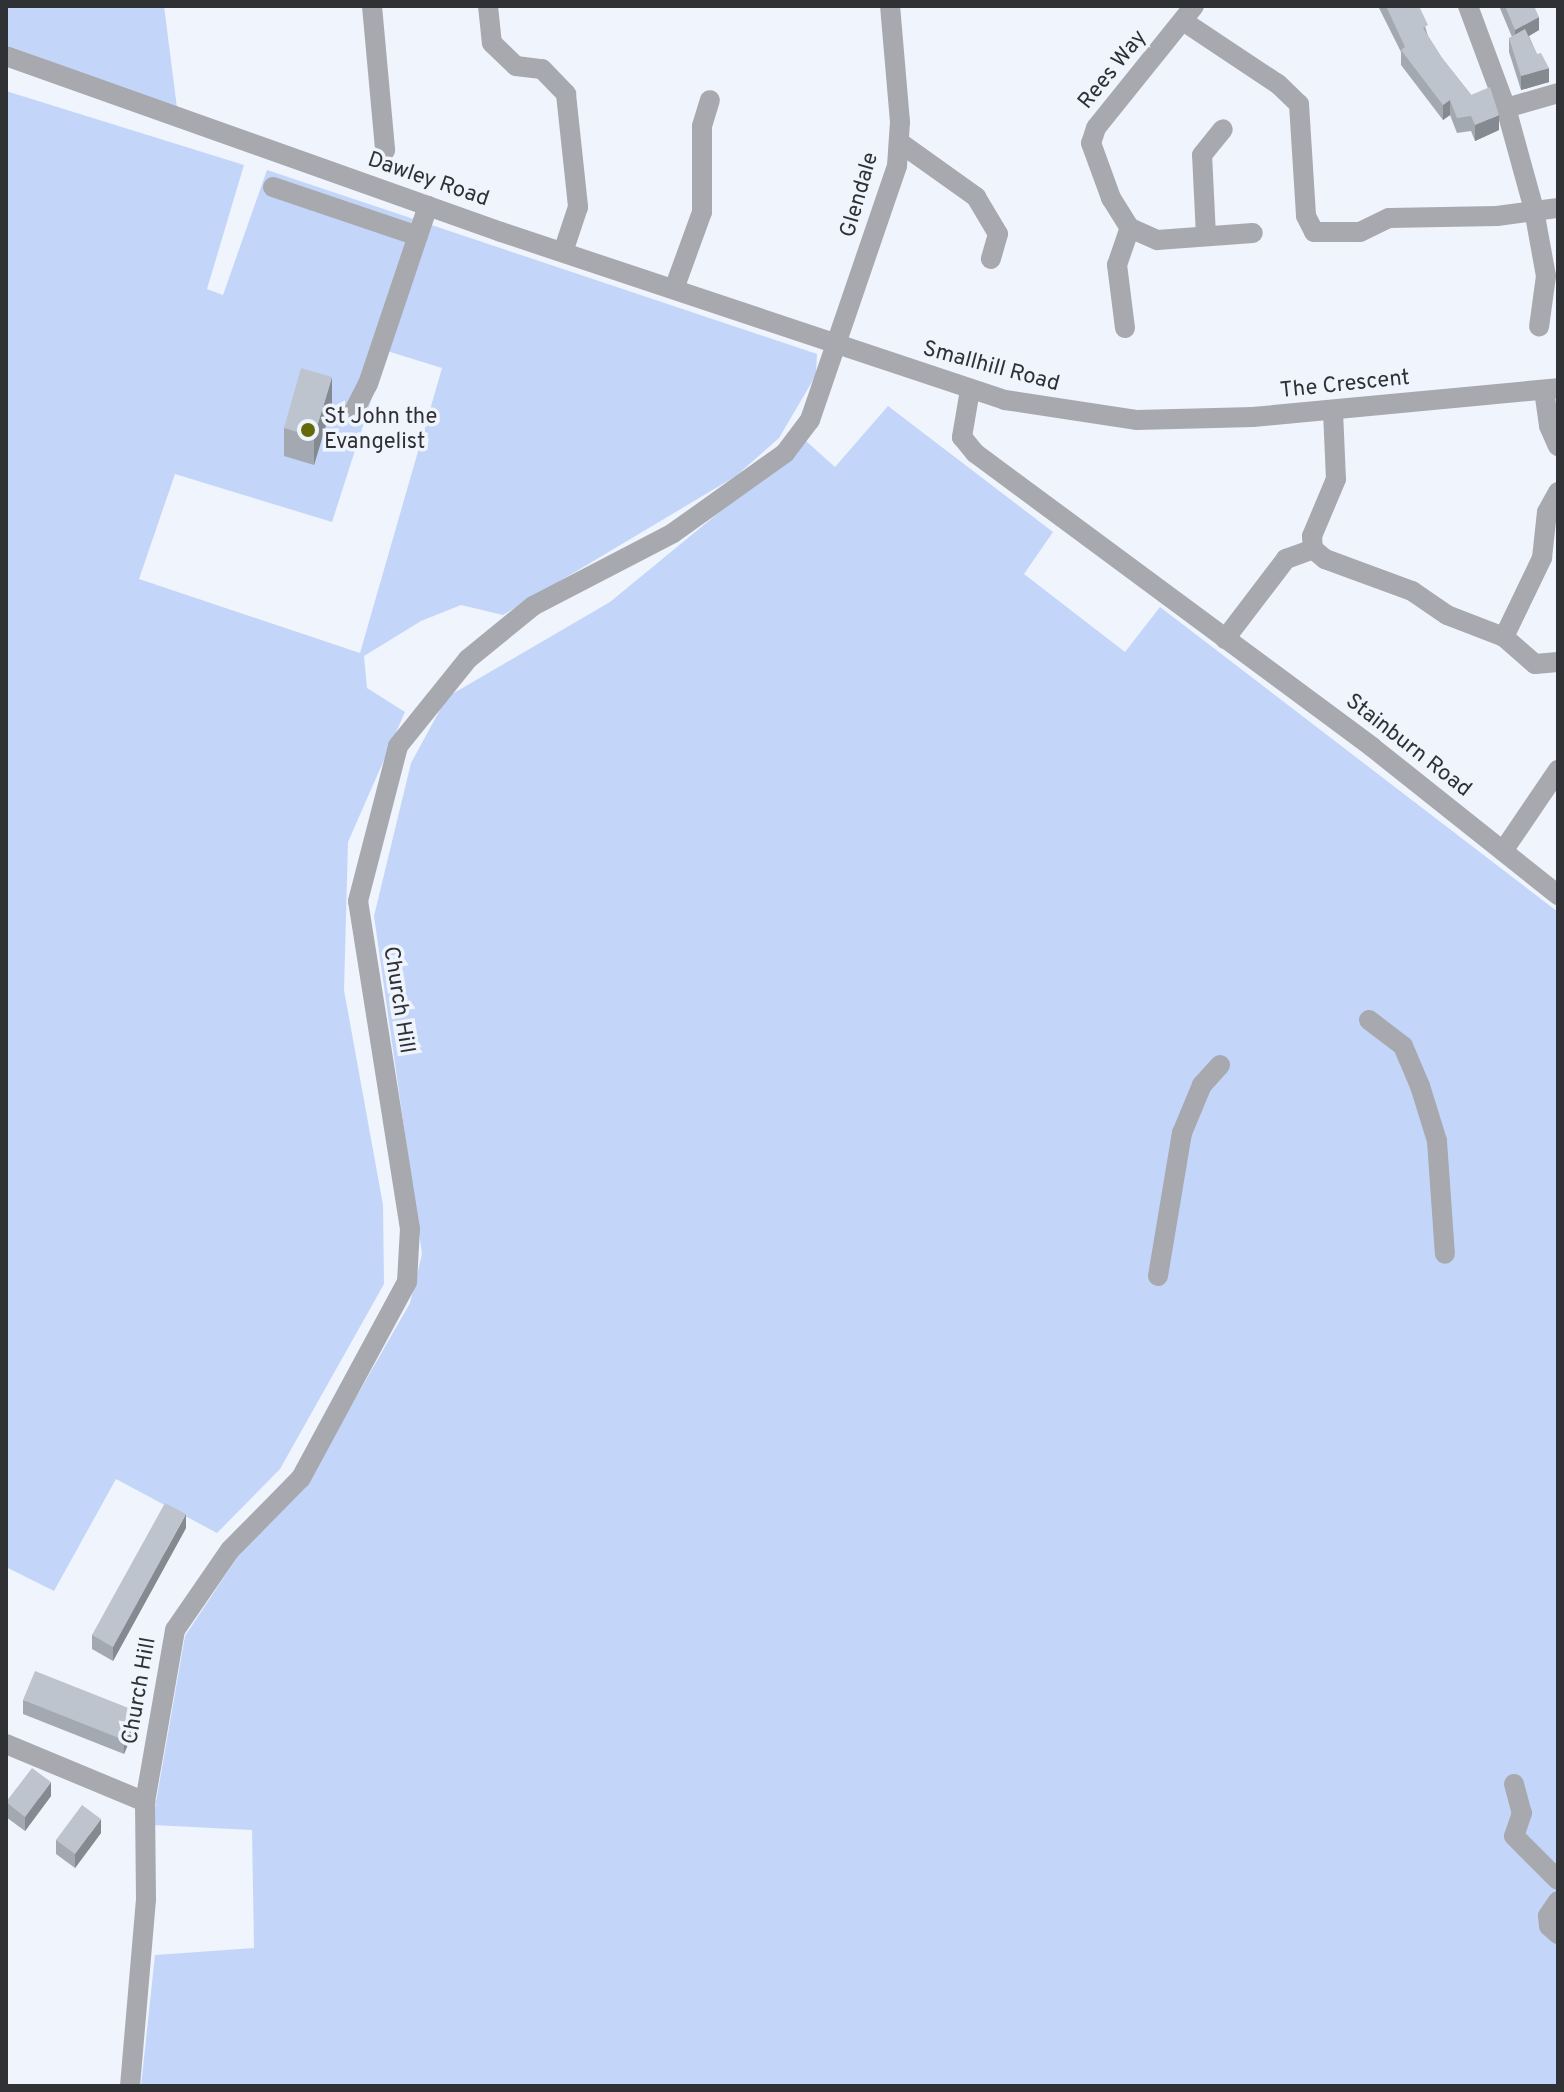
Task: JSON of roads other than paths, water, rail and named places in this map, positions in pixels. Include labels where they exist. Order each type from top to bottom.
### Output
[{"type":"street","points":[[372,6],[385,150]]},
{"type":"street","points":[[488,6],[492,43],[516,66],[542,69],[566,94],[578,207],[563,252]]},
{"type":"street","name":"Glendale","points":[[836,344],[887,203],[899,142],[890,6]]},
{"type":"street","points":[[1468,6],[1506,108],[1534,210],[1546,276],[1539,327]]},
{"type":"street","points":[[1188,14],[1299,104],[1306,216],[1314,232],[1360,232],[1389,218],[1558,208]]},
{"type":"street","name":"Rees Way","points":[[1130,228],[1111,198],[1091,143],[1096,128],[1188,14]]},
{"type":"street","name":"Dawley Road","points":[[6,56],[428,206],[836,344]]},
{"type":"street","points":[[1506,108],[1558,93]]},
{"type":"street","points":[[674,289],[702,212],[702,126],[710,100]]},
{"type":"street","points":[[1206,236],[1202,155],[1223,129]]},
{"type":"street","points":[[899,142],[976,197],[998,234],[991,259]]},
{"type":"street","points":[[273,187],[418,236]]},
{"type":"street","points":[[354,411],[368,384],[428,206]]},
{"type":"street","points":[[1125,328],[1117,265],[1130,228],[1157,240],[1253,233]]},
{"type":"street","name":"Smallhill Road","points":[[836,344],[970,390],[1052,410],[1137,420]]},
{"type":"street","name":"Church Hill","points":[[130,2086],[146,1899],[145,1802],[175,1630],[230,1550],[301,1478],[407,1282],[410,1229],[358,901],[398,746],[468,659],[533,606],[673,533],[785,453],[810,420],[836,344]]},
{"type":"street","points":[[1551,389],[1549,426],[1558,446]]},
{"type":"street","name":"The Crescent","points":[[1137,420],[1333,411],[1551,389]]},
{"type":"street","name":"Stainburn Road","points":[[970,390],[962,437],[975,453],[1225,639],[1558,895]]},
{"type":"street","points":[[1333,411],[1336,479],[1312,536],[1313,549],[1325,559],[1412,591],[1447,615],[1504,637],[1535,664],[1558,662]]},
{"type":"street","points":[[1504,637],[1542,558],[1547,512],[1558,492]]},
{"type":"street","points":[[1225,639],[1286,559],[1313,549]]},
{"type":"street","points":[[1503,851],[1558,770]]},
{"type":"street","points":[[1369,1020],[1403,1046],[1420,1086],[1437,1141],[1445,1254]]},
{"type":"street","points":[[1158,1276],[1182,1133],[1202,1085],[1220,1065]]},
{"type":"street","points":[[6,1744],[145,1802]]},
{"type":"street","points":[[1514,1784],[1522,1813],[1514,1836],[1558,1880]]},
{"type":"street","points":[[1558,1901],[1548,1916],[1558,1934]]},
{"type":"place","name":"St John the Evangelist","points":[[308,430]]}]
